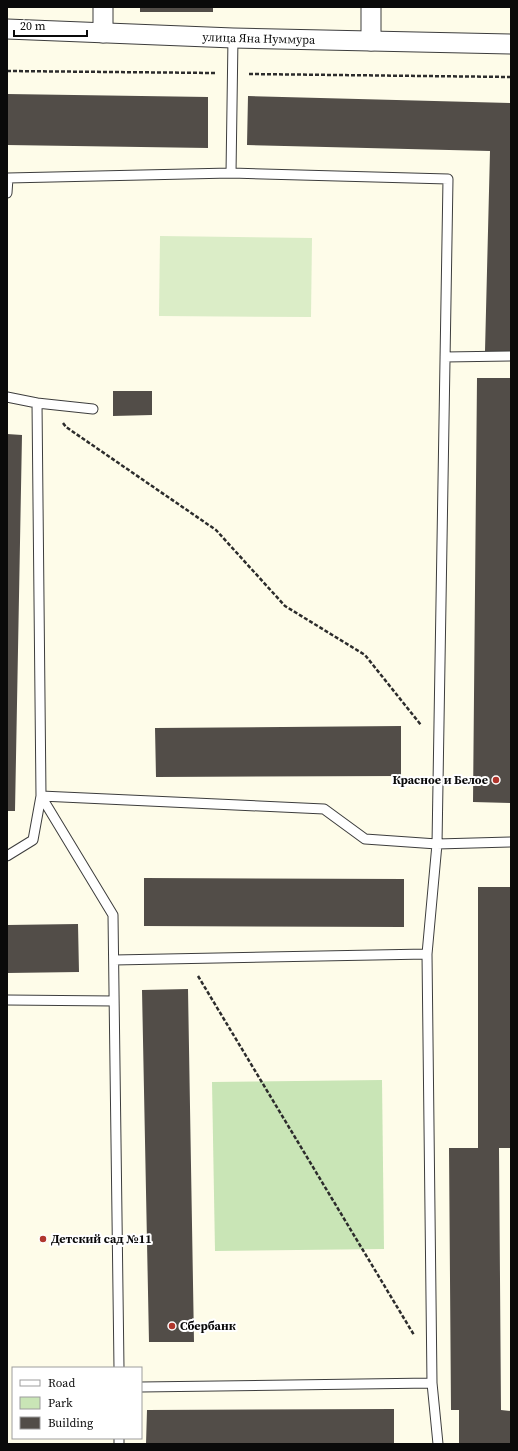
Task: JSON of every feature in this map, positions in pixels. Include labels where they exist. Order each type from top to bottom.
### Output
[{"type":"street","points":[[103,7],[103,33]]},
{"type":"street","points":[[371,7],[371,41]]},
{"type":"street","name":"улица Яна Нуммура","points":[[7,29],[233,38],[511,44]]},
{"type":"lane","points":[[231,173],[233,38]]},
{"type":"lane","points":[[7,193],[8,178],[231,173],[448,179],[437,844],[427,954],[432,1383],[438,1444]]},
{"type":"lane","points":[[445,357],[511,356]]},
{"type":"lane","points":[[7,397],[37,403],[93,409]]},
{"type":"lane","points":[[7,856],[33,840],[41,796],[37,403]]},
{"type":"lane","points":[[41,796],[324,809],[365,839],[437,844],[511,842]]},
{"type":"lane","points":[[41,796],[113,914],[119,1367]]},
{"type":"lane","points":[[114,960],[427,954]]},
{"type":"lane","points":[[7,1000],[114,1000]]},
{"type":"lane","points":[[142,1387],[432,1383]]},
{"type":"path","points":[[7,71],[511,77]]},
{"type":"path","points":[[51,404],[66,428],[216,530],[285,606],[365,655],[438,746]]},
{"type":"path","points":[[188,959],[432,1365]]},
{"type":"green space","points":[[160,236],[312,238],[311,317],[159,316]]},
{"type":"green space","points":[[382,1080],[384,1249],[215,1251],[212,1082]]},
{"type":"building","points":[[140,7],[213,7],[213,12],[140,12]]},
{"type":"building","points":[[7,94],[208,97],[208,148],[7,145]]},
{"type":"building","points":[[248,96],[511,103],[511,351],[485,351],[490,151],[247,145]]},
{"type":"building","points":[[477,378],[511,378],[511,803],[473,802]]},
{"type":"building","points":[[113,391],[152,391],[152,415],[113,416]]},
{"type":"building","points":[[7,434],[22,435],[15,811],[7,811]]},
{"type":"building","points":[[401,726],[401,776],[156,777],[155,728]]},
{"type":"building","points":[[144,878],[404,879],[404,927],[144,926]]},
{"type":"building","points":[[478,887],[511,887],[511,1148],[499,1148],[501,1410],[511,1411],[511,1444],[459,1444],[459,1410],[451,1410],[449,1148],[478,1148]]},
{"type":"building","points":[[78,924],[79,972],[7,973],[7,925]]},
{"type":"building","points":[[188,989],[194,1342],[149,1342],[142,990]]},
{"type":"building","points":[[394,1409],[394,1444],[146,1444],[147,1410]]},
{"type":"place","name":"Красное и Белое","points":[[496,780]]},
{"type":"place","name":"Детский сад №11","points":[[43,1239]]},
{"type":"place","name":"Сбербанк","points":[[172,1326]]}]
